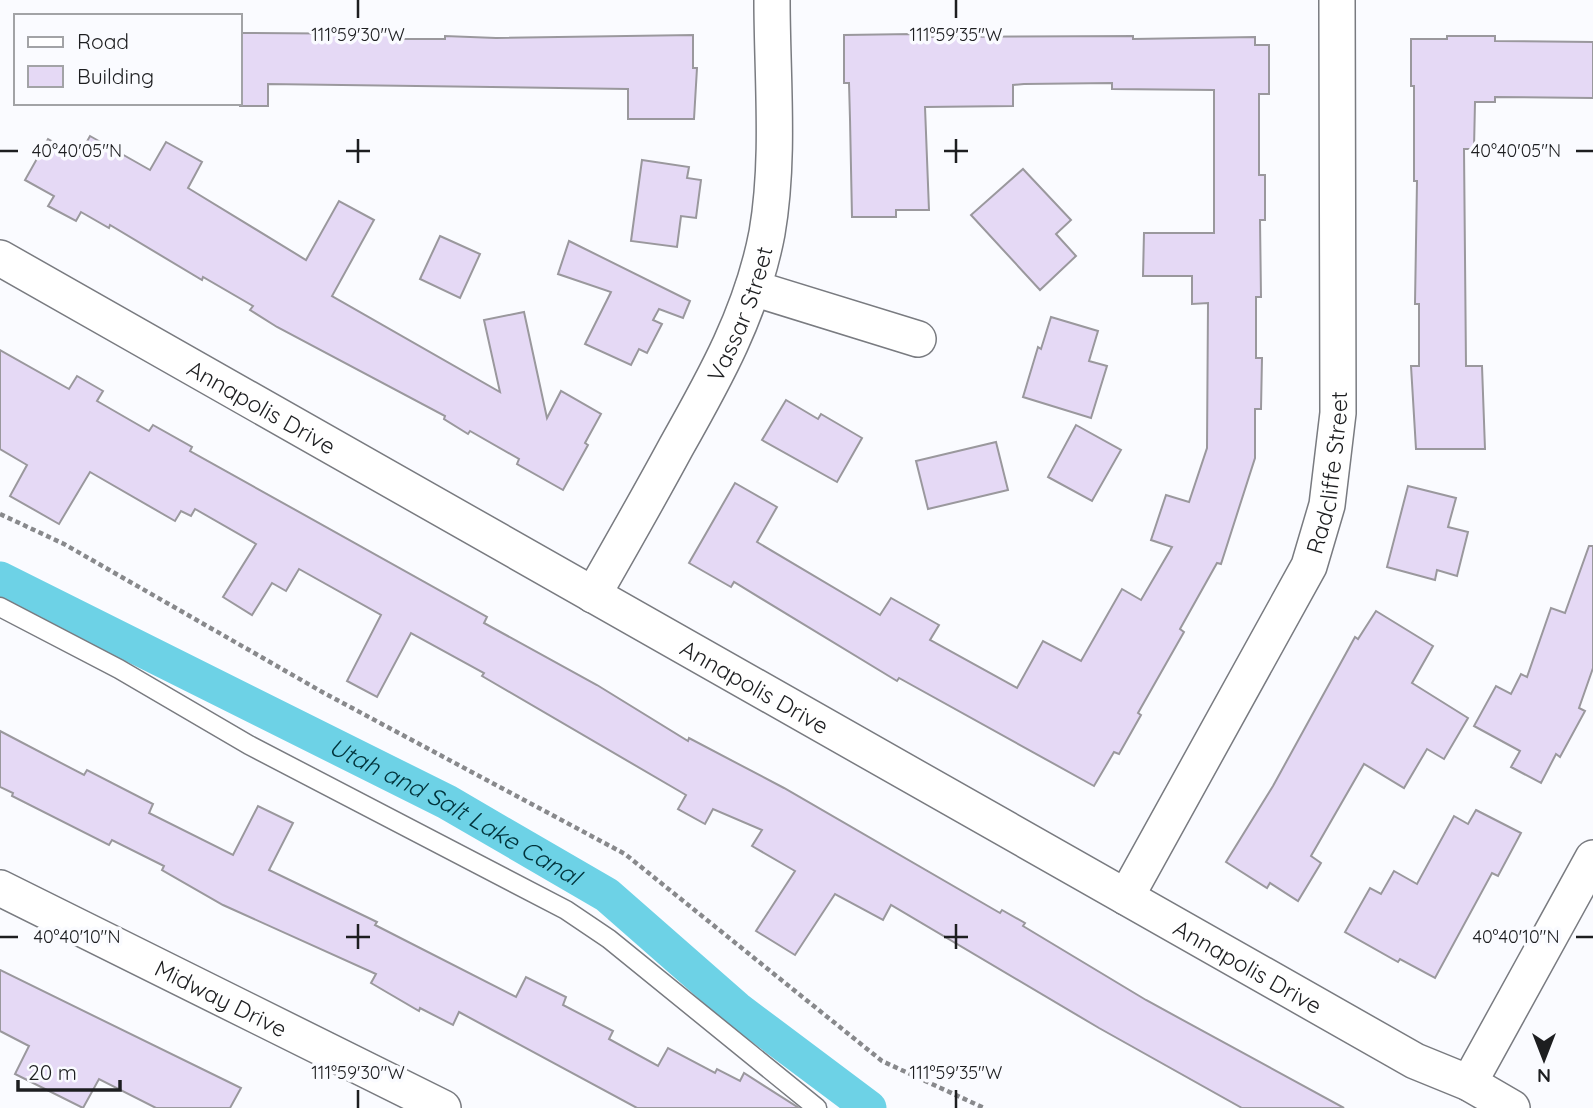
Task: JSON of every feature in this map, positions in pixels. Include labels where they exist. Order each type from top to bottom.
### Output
[{"type":"street","name":"Vassar Street","points":[[593,595],[723,364],[752,288],[767,230],[771,197],[772,0]]},
{"type":"street","name":"Radcliffe Street","points":[[1126,897],[1295,596],[1321,536],[1332,476],[1338,413],[1337,0]]},
{"type":"street","name":"Annapolis Drive","points":[[0,258],[1415,1061],[1469,1083],[1512,1108]]},
{"type":"street","points":[[752,288],[918,339]]},
{"type":"street","points":[[1469,1083],[1593,858]]},
{"type":"street","name":"Midway Drive","points":[[0,888],[443,1108]]},
{"type":"lane","points":[[0,607],[119,669],[261,752],[566,910],[609,939],[817,1108]]},
{"type":"path","points":[[0,514],[64,544],[324,693],[625,854],[882,1061],[984,1108]]},
{"type":"building","points":[[242,33],[389,34],[389,39],[445,39],[445,36],[496,38],[693,35],[693,68],[697,68],[694,119],[628,119],[628,89],[268,84],[268,106],[240,106]]},
{"type":"building","points":[[912,34],[912,37],[1133,36],[1133,39],[1255,37],[1255,45],[1269,45],[1269,94],[1259,94],[1259,175],[1265,175],[1265,220],[1260,220],[1261,297],[1256,297],[1256,358],[1262,358],[1261,409],[1255,409],[1255,458],[1221,564],[1217,563],[1180,629],[1184,632],[1138,713],[1141,715],[1119,754],[1114,752],[1094,786],[899,678],[897,681],[734,582],[731,587],[689,563],[735,483],[777,507],[757,542],[880,615],[891,598],[939,625],[930,640],[1017,688],[1043,641],[1081,661],[1122,589],[1141,600],[1172,547],[1151,540],[1166,495],[1189,502],[1207,448],[1208,303],[1192,304],[1192,276],[1143,276],[1144,233],[1214,233],[1214,90],[1112,89],[1112,83],[1024,84],[1013,85],[1013,106],[925,107],[929,210],[896,210],[896,217],[852,217],[849,83],[844,83],[844,35]]},
{"type":"building","points":[[1447,36],[1495,36],[1495,41],[1593,42],[1593,98],[1495,97],[1495,102],[1475,102],[1474,149],[1464,149],[1466,366],[1482,366],[1485,449],[1416,449],[1411,366],[1419,366],[1419,304],[1415,304],[1417,181],[1414,181],[1411,39],[1447,39]]},
{"type":"building","points":[[90,136],[150,170],[166,142],[202,162],[188,188],[306,260],[339,201],[374,220],[332,296],[500,392],[484,320],[524,312],[547,418],[561,391],[601,414],[585,443],[588,445],[563,490],[517,464],[519,459],[470,431],[468,434],[444,419],[445,416],[277,327],[250,310],[253,306],[203,277],[202,280],[110,225],[109,228],[81,212],[76,221],[48,206],[54,196],[25,180],[48,139],[79,156]]},
{"type":"building","points":[[642,160],[689,167],[687,178],[701,180],[696,218],[681,216],[677,247],[631,241]]},
{"type":"building","points":[[1023,169],[1071,220],[1056,234],[1076,256],[1040,290],[971,215]]},
{"type":"building","points":[[440,236],[480,254],[460,298],[420,279]]},
{"type":"building","points":[[569,241],[690,301],[683,318],[659,309],[653,320],[662,324],[647,353],[639,349],[631,365],[585,344],[611,292],[558,274]]},
{"type":"building","points":[[1051,317],[1098,331],[1089,361],[1107,366],[1091,418],[1023,397],[1038,347],[1041,349]]},
{"type":"building","points":[[0,350],[69,389],[77,376],[103,391],[97,401],[149,431],[153,425],[192,447],[190,451],[487,617],[484,623],[597,685],[688,741],[689,738],[784,788],[1000,913],[1002,910],[1025,923],[1023,926],[1146,1000],[1344,1108],[1242,1108],[1099,1028],[891,905],[883,920],[835,894],[795,955],[756,931],[795,871],[752,846],[762,830],[713,809],[705,824],[678,809],[686,795],[482,676],[484,673],[411,633],[377,697],[347,681],[381,615],[299,569],[286,591],[272,583],[252,615],[223,597],[256,544],[195,509],[191,516],[181,511],[175,521],[90,472],[59,524],[10,496],[27,465],[0,449]]},
{"type":"building","points":[[786,400],[818,419],[821,414],[862,438],[837,482],[762,440]]},
{"type":"building","points":[[1076,425],[1121,450],[1092,501],[1048,477]]},
{"type":"building","points":[[996,442],[1008,490],[928,509],[916,461]]},
{"type":"building","points":[[1408,486],[1456,498],[1448,527],[1468,532],[1457,576],[1437,570],[1435,580],[1387,567]]},
{"type":"building","points":[[1589,546],[1593,546],[1593,668],[1579,708],[1585,711],[1560,757],[1556,754],[1541,783],[1511,767],[1520,751],[1474,726],[1496,686],[1511,694],[1521,674],[1527,677],[1551,608],[1565,613]]},
{"type":"building","points":[[1376,611],[1433,646],[1412,683],[1468,718],[1444,759],[1427,749],[1404,788],[1364,764],[1311,856],[1321,863],[1298,901],[1270,883],[1267,888],[1226,862],[1273,786],[1355,637],[1358,639]]},
{"type":"building","points":[[0,731],[84,775],[87,770],[153,804],[149,813],[233,855],[258,806],[293,823],[269,870],[377,922],[375,925],[516,997],[526,977],[566,997],[563,1005],[613,1031],[609,1039],[658,1066],[668,1048],[715,1073],[717,1069],[740,1081],[744,1073],[799,1108],[637,1108],[459,1012],[453,1025],[420,1008],[419,1011],[371,983],[376,974],[223,905],[162,870],[164,866],[112,840],[109,845],[12,796],[13,793],[0,787]]},
{"type":"building","points":[[1476,810],[1521,833],[1498,876],[1492,873],[1435,978],[1400,959],[1398,962],[1345,932],[1370,888],[1381,894],[1394,871],[1417,884],[1454,816],[1468,824]]},
{"type":"building","points":[[0,970],[241,1088],[230,1108],[156,1108],[99,1079],[83,1108],[15,1074],[29,1046],[0,1031]]},
{"type":"waterway","name":"Utah and Salt Lake Canal","points":[[0,579],[447,802],[607,895],[737,1009],[869,1108]]}]
